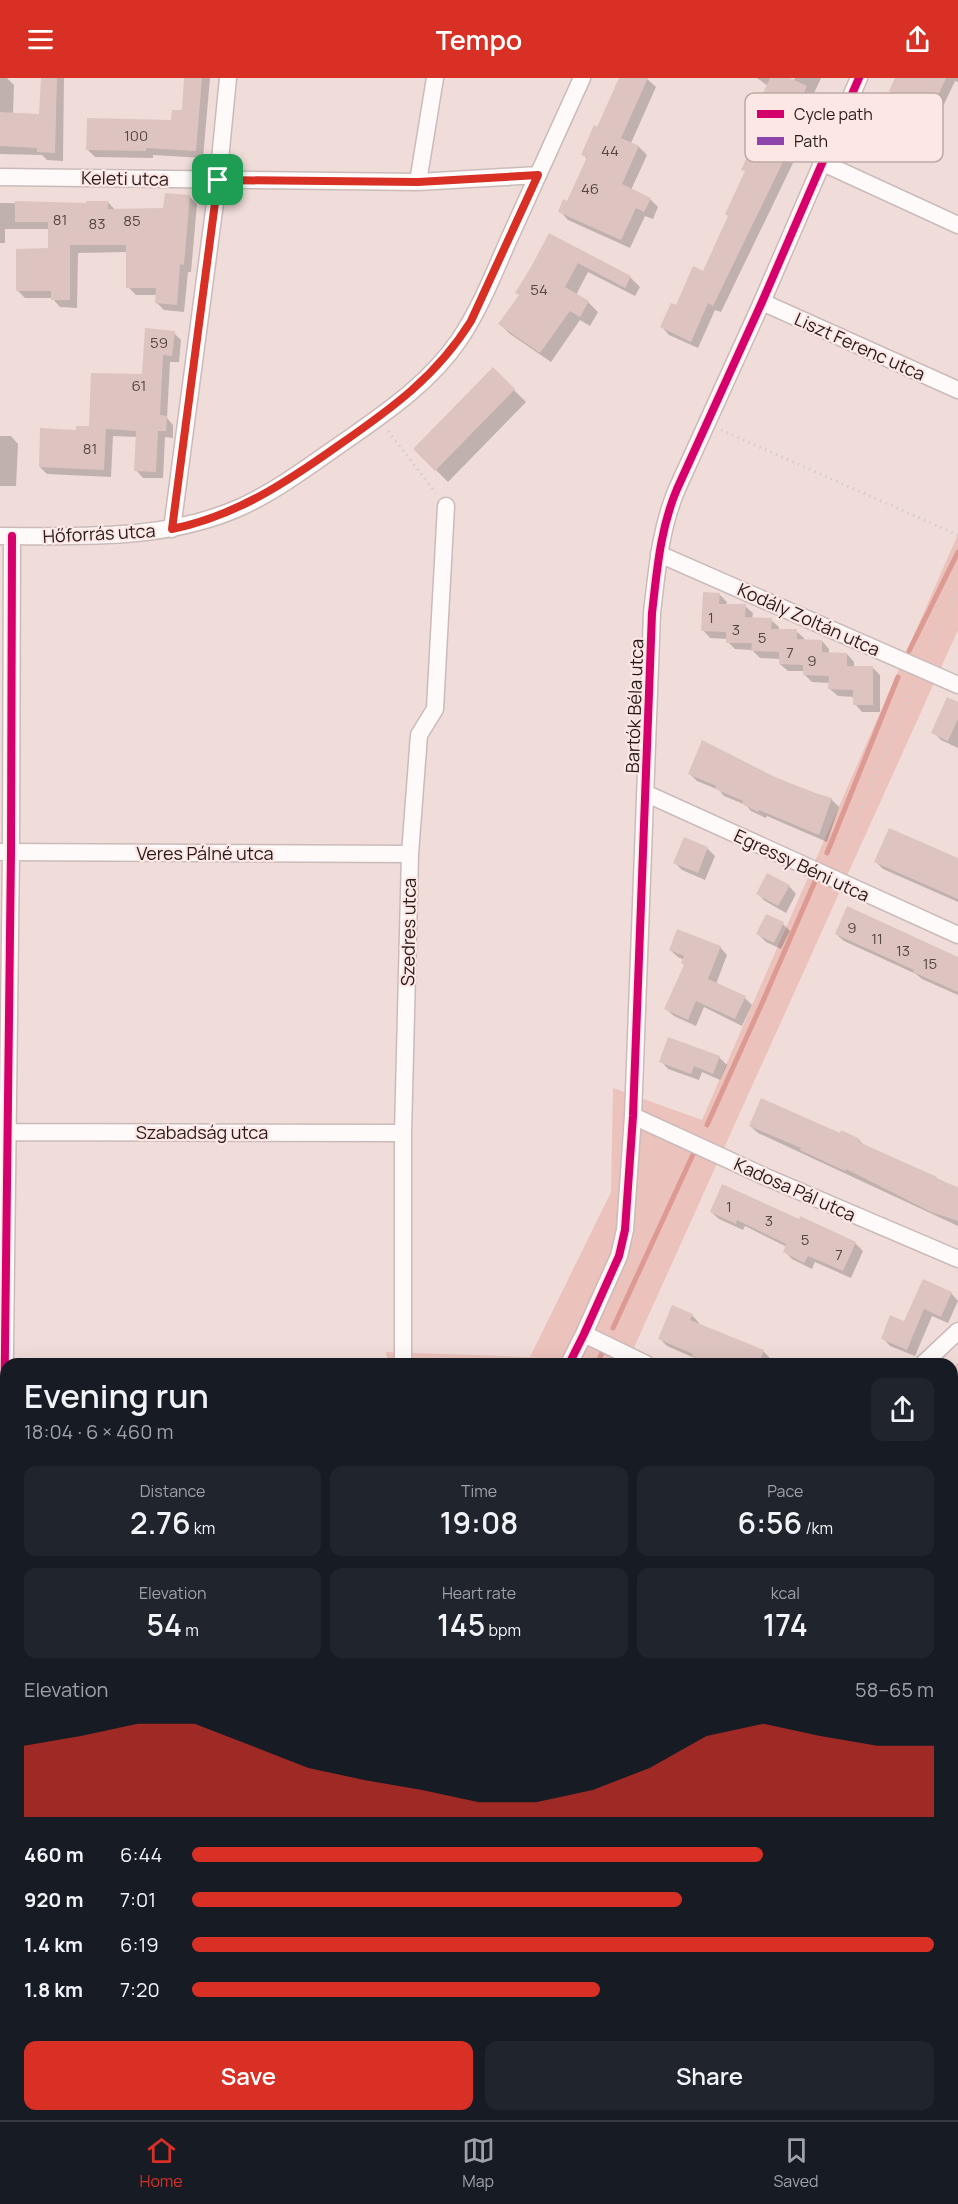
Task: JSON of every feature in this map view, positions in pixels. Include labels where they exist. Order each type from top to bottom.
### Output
[{"type":"street","points":[[172,529],[218,180],[228,78]]},
{"type":"street","points":[[418,182],[435,78]]},
{"type":"street","name":"Hőforrás utca","points":[[6,536],[117,535],[172,529],[223,514],[292,478],[378,418],[423,382],[458,341],[483,297],[582,78]]},
{"type":"street","name":"Bartók Béla utca","points":[[852,93],[859,78]]},
{"type":"street","points":[[821,162],[958,225]]},
{"type":"street","name":"Bartók Béla utca","points":[[572,1358],[622,1245],[633,1116],[652,613],[659,554],[670,504],[762,302],[821,162]]},
{"type":"street","name":"Keleti utca","points":[[0,177],[418,182],[538,175]]},
{"type":"street","name":"Liszt Ferenc utca","points":[[762,302],[958,390]]},
{"type":"street","name":"Szedres utca","points":[[403,1358],[404,1133],[410,854],[418,735],[435,709],[446,506]]},
{"type":"street","points":[[4,1358],[6,536]]},
{"type":"street","name":"Kodály Zoltán utca","points":[[659,554],[958,685]]},
{"type":"street","name":"Egressy Béni utca","points":[[645,793],[958,935]]},
{"type":"street","name":"Veres Pálné utca","points":[[6,852],[410,854]]},
{"type":"street","name":"Kadosa Pál utca","points":[[633,1116],[766,1177],[958,1259]]},
{"type":"street","name":"Szabadság utca","points":[[4,1132],[404,1133]]},
{"type":"street","points":[[929,1358],[958,1331]]},
{"type":"street","points":[[584,1334],[634,1358]]},
{"type":"street","points":[[0,1747],[0,1759]]},
{"type":"path","points":[[378,418],[446,506]]},
{"type":"path","points":[[706,423],[958,534]]},
{"type":"path","points":[[831,878],[958,591]]},
{"type":"shaded area","points":[[958,534],[958,630],[629,1358],[387,1358],[386,1352],[530,1357],[611,1192],[613,1088],[702,1120]]},
{"type":"building","points":[[41,78],[57,78],[55,153],[37,152],[37,148],[0,146],[0,112],[39,114]]},
{"type":"building","points":[[184,78],[202,78],[196,151],[146,148],[146,151],[86,150],[87,118],[171,120],[172,110],[182,110]]},
{"type":"building","points":[[619,78],[648,78],[621,138],[639,146],[622,184],[651,198],[644,212],[636,208],[621,240],[558,212],[563,199],[567,201],[587,157],[581,155],[594,125],[597,127]]},
{"type":"building","points":[[770,78],[790,78],[807,86],[804,93],[763,93]]},
{"type":"building","points":[[895,78],[946,78],[939,93],[893,93],[889,91]]},
{"type":"building","points":[[745,161],[783,162],[713,306],[708,303],[691,342],[660,327],[671,303],[676,305],[693,266],[703,271],[745,171],[741,170]]},
{"type":"building","points":[[165,193],[190,195],[184,265],[180,264],[177,305],[155,303],[156,288],[126,288],[126,245],[70,245],[70,300],[51,300],[51,291],[16,291],[16,249],[48,248],[48,222],[15,222],[15,201],[86,203],[86,201],[108,201],[108,209],[163,208]]},
{"type":"building","points":[[549,233],[631,276],[625,288],[578,263],[565,287],[589,301],[580,317],[570,311],[540,353],[498,324],[519,295],[515,293]]},
{"type":"building","points":[[145,328],[175,331],[172,356],[163,355],[160,415],[167,416],[166,431],[158,431],[156,472],[134,471],[136,431],[106,429],[104,470],[39,467],[40,428],[76,430],[76,426],[89,426],[91,373],[142,374]]},
{"type":"building","points":[[493,367],[515,389],[435,471],[413,449]]},
{"type":"building","points":[[703,592],[720,593],[719,604],[746,604],[745,617],[772,618],[771,629],[797,629],[797,639],[822,640],[822,652],[847,653],[847,666],[873,666],[873,705],[853,705],[853,690],[828,689],[829,676],[803,675],[803,665],[779,664],[779,652],[751,651],[752,643],[726,643],[726,632],[701,631]]},
{"type":"building","points":[[947,697],[958,702],[958,719],[948,741],[931,733]]},
{"type":"building","points":[[702,740],[775,777],[832,798],[819,835],[759,810],[758,812],[742,804],[743,801],[715,789],[716,786],[688,774]]},
{"type":"building","points":[[889,828],[958,858],[958,899],[874,862]]},
{"type":"building","points":[[684,837],[708,847],[698,873],[673,863]]},
{"type":"building","points":[[767,873],[790,885],[778,906],[756,894]]},
{"type":"building","points":[[847,906],[958,957],[958,992],[835,934]]},
{"type":"building","points":[[766,914],[784,922],[774,943],[756,934]]},
{"type":"building","points":[[677,929],[721,946],[708,979],[746,996],[735,1019],[696,1001],[688,1020],[664,1009],[684,965],[681,963],[684,956],[669,950]]},
{"type":"building","points":[[668,1037],[720,1056],[713,1074],[694,1066],[691,1074],[659,1062]]},
{"type":"building","points":[[761,1098],[840,1133],[841,1130],[860,1139],[859,1142],[937,1177],[936,1179],[958,1187],[958,1221],[931,1212],[846,1169],[845,1171],[800,1150],[801,1148],[749,1126]]},
{"type":"building","points":[[722,1184],[856,1242],[843,1271],[808,1256],[804,1263],[783,1252],[786,1244],[737,1220],[736,1224],[710,1212]]},
{"type":"building","points":[[923,1279],[952,1292],[941,1317],[924,1309],[907,1350],[881,1339],[890,1315],[904,1321]]},
{"type":"building","points":[[672,1305],[693,1314],[690,1320],[764,1350],[761,1358],[696,1358],[692,1356],[693,1354],[658,1339]]},
{"type":"waterway","points":[[909,651],[958,552]]},
{"type":"waterway","points":[[827,853],[898,677]]},
{"type":"waterway","points":[[707,1125],[816,879]]},
{"type":"waterway","points":[[613,1328],[696,1148]]},
{"type":"waterway","points":[[600,1358],[602,1353]]},
{"type":"cycle path","points":[[853,93],[859,78]]},
{"type":"cycle path","points":[[572,1358],[619,1256],[625,1230],[633,1116],[652,613],[663,535],[677,489],[823,162]]},
{"type":"cycle path","points":[[5,1358],[12,536]]},
{"type":"route","points":[[538,175],[471,321],[444,360],[423,382],[378,418],[292,478],[241,507],[188,526],[172,529],[184,442],[218,180],[418,182],[538,175]]}]
